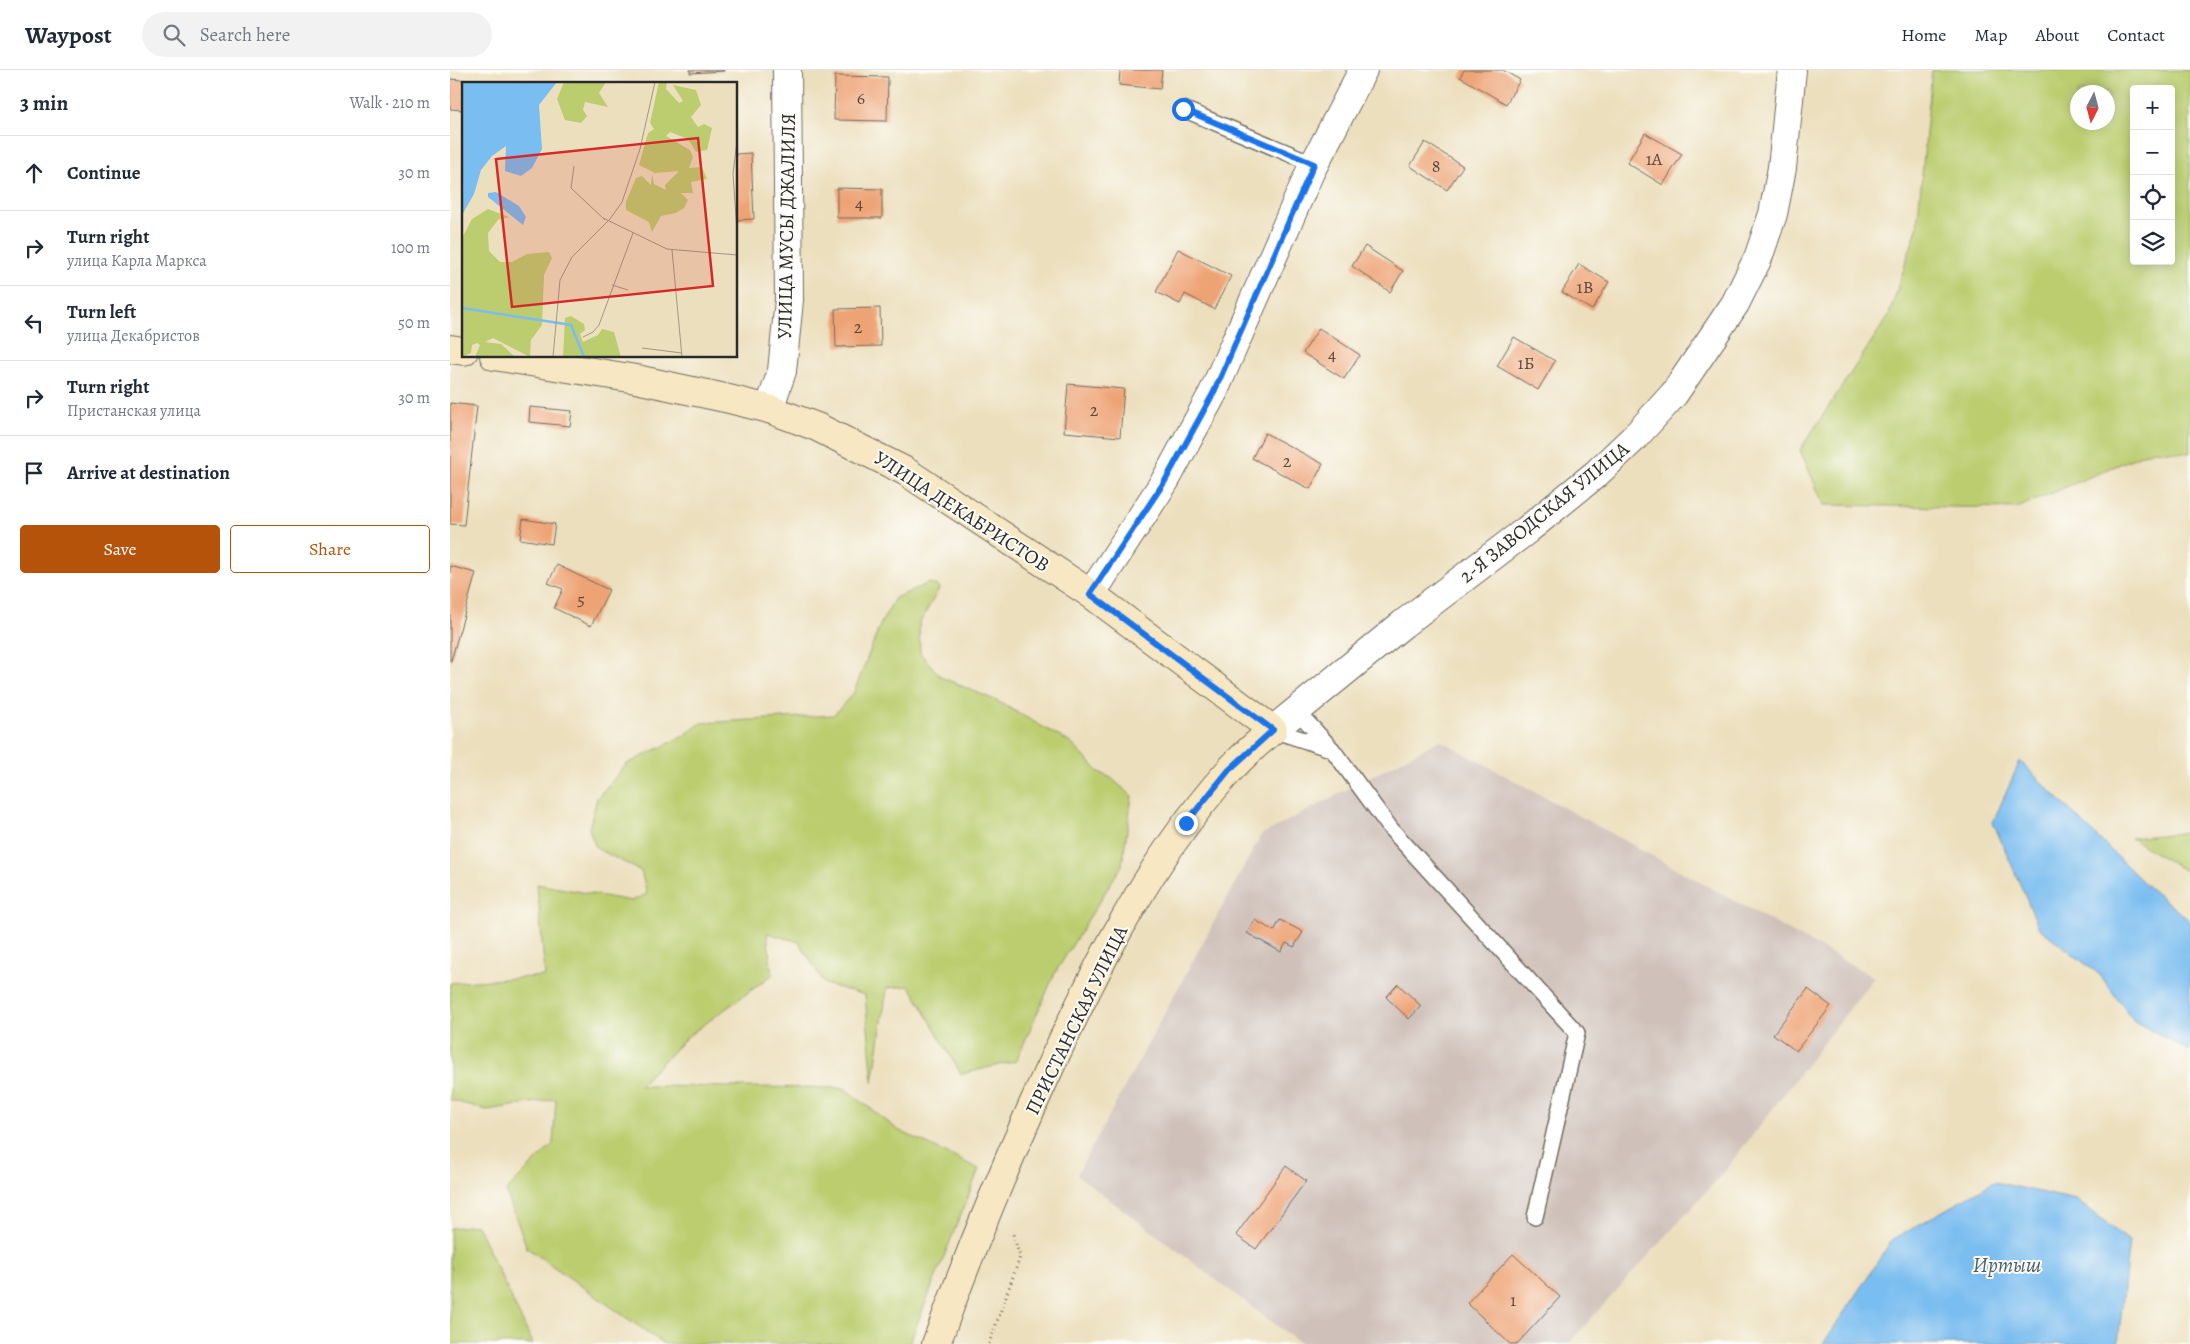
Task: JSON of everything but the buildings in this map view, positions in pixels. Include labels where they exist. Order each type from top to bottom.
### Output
[{"type":"street","name":"УЛИЦА МУСЫ ДЖАЛИЛЯ","points":[[769,409],[782,371],[789,300],[787,70]]},
{"type":"street","points":[[1090,594],[1165,481],[1214,392],[1314,164],[1363,70]]},
{"type":"street","name":"2-Я ЗАВОДСКАЯ УЛИЦА","points":[[1273,730],[1403,624],[1527,530],[1589,479],[1634,438],[1674,394],[1735,304],[1758,258],[1773,214],[1782,168],[1792,70]]},
{"type":"street","name":"УЛИЦА ДЕКАБРИСТОВ","points":[[506,358],[636,379],[769,409],[817,426],[905,471],[1090,594],[1273,730]]},
{"type":"street","name":"ПРИСТАНСКАЯ УЛИЦА","points":[[936,1344],[998,1184],[1056,1054],[1112,943],[1186,823],[1229,770],[1273,730]]},
{"type":"lane","points":[[1183,109],[1314,164]]},
{"type":"lane","points":[[1296,710],[1332,749],[1391,829],[1577,1033],[1536,1216]]},
{"type":"lane","points":[[1273,730],[1332,749]]},
{"type":"path","points":[[989,1344],[1020,1256]]},
{"type":"shaded area","points":[[1440,740],[1874,977],[1724,1172],[1568,1344],[1301,1344],[1077,1175],[1261,835]]},
{"type":"green space","points":[[1932,70],[2190,70],[2190,453],[2153,450],[2017,508],[1824,505],[1800,450],[1889,315],[1917,228]]},
{"type":"green space","points":[[929,583],[940,587],[919,624],[920,653],[941,677],[997,701],[1071,743],[1099,772],[1111,778],[1132,796],[1122,865],[1055,973],[1016,1061],[961,1074],[910,986],[887,988],[873,1083],[865,995],[825,984],[799,942],[767,933],[772,975],[687,1037],[639,1086],[844,1088],[898,1130],[979,1169],[909,1344],[664,1344],[527,1248],[506,1191],[553,1144],[556,1099],[487,1110],[450,1100],[450,983],[545,976],[537,884],[631,901],[647,894],[641,871],[596,848],[589,829],[597,798],[627,764],[682,737],[701,723],[834,715],[854,692],[881,623],[895,598]]},
{"type":"green space","points":[[2190,832],[2190,874],[2131,838]]},
{"type":"green space","points":[[477,1225],[533,1344],[450,1344],[450,1228]]},
{"type":"water","points":[[2020,761],[2144,883],[2190,921],[2190,1051],[2134,1021],[2100,975],[2039,928],[1993,822]]},
{"type":"water","name":"Иртыш","points":[[1994,1182],[2076,1200],[2129,1241],[2118,1344],[1823,1344],[1892,1240]]},
{"type":"route","points":[[1183,109],[1314,164],[1242,332],[1214,392],[1165,481],[1090,594],[1273,730],[1229,770],[1186,823]]}]
